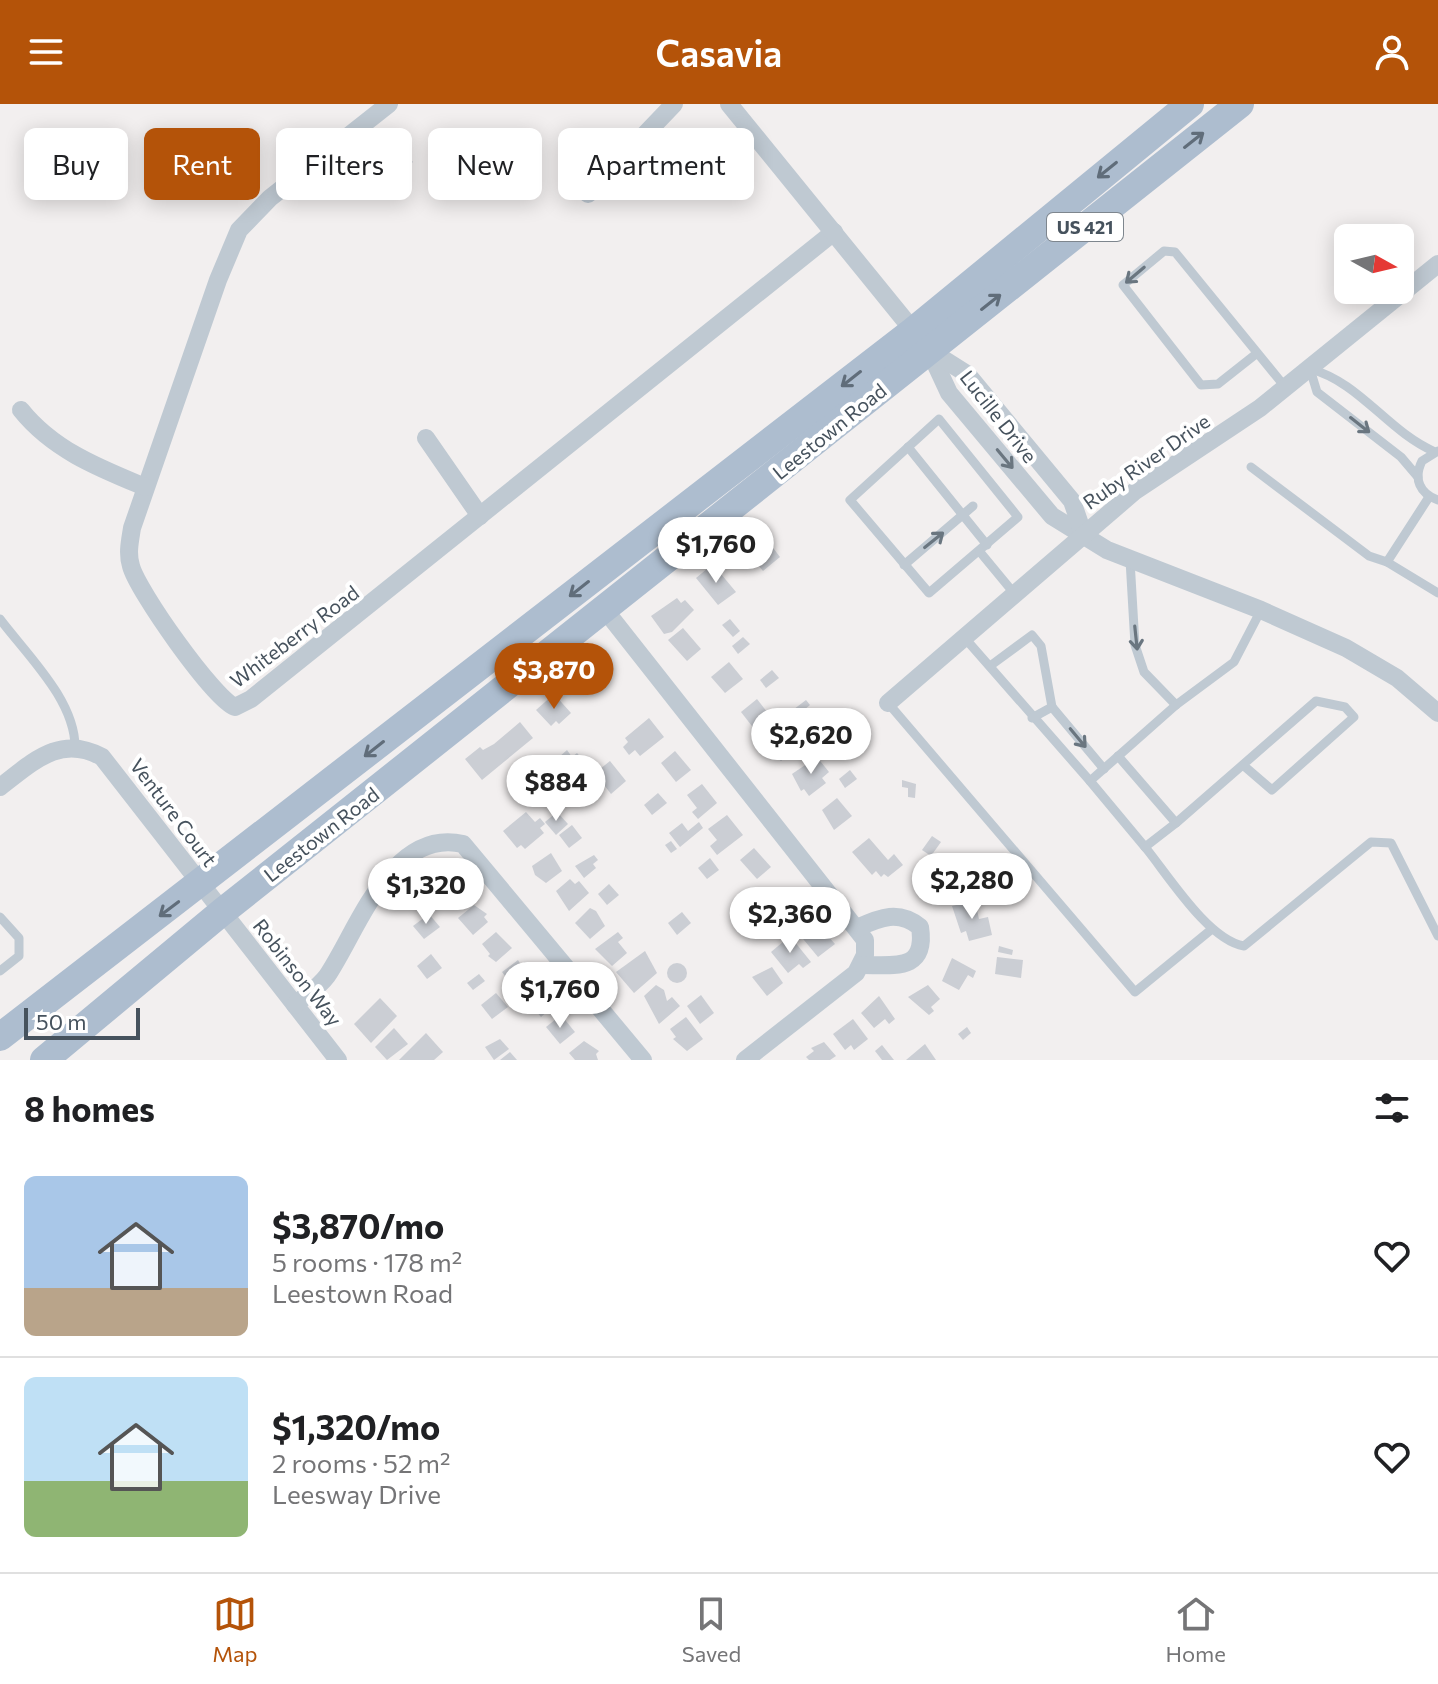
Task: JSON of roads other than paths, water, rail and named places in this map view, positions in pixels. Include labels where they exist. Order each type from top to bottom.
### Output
[{"type":"main road","name":"Leestown Road","points":[[44,1060],[222,912],[605,610],[921,340],[1190,104]]},
{"type":"main road","name":"Leestown Road","points":[[0,1037],[721,479],[921,340],[1240,104]]},
{"type":"main road","points":[[605,610],[612,584],[716,495],[721,479]]},
{"type":"street","name":"Whiteberry Road","points":[[389,104],[270,198],[239,230],[145,487],[128,550],[135,577],[210,687],[225,703],[235,707],[251,699],[834,232]]},
{"type":"street","points":[[651,128],[674,104]]},
{"type":"street","points":[[729,104],[921,340]]},
{"type":"street","name":"Ruby River Drive","points":[[888,703],[1013,592],[1135,491],[1286,388],[1438,264]]},
{"type":"street","name":"Lucille Drive","points":[[921,340],[949,393],[1052,516],[1130,560],[1261,610],[1346,648],[1397,678],[1438,713]]},
{"type":"street","name":"Lucille Drive","points":[[921,340],[967,374],[1072,501],[1083,533]]},
{"type":"street","points":[[21,410],[57,444],[82,460],[145,487]]},
{"type":"street","points":[[426,438],[480,516]]},
{"type":"street","points":[[605,610],[857,928],[866,947],[862,965],[856,973],[745,1060]]},
{"type":"street","points":[[0,787],[49,751],[75,747]]},
{"type":"street","name":"Venture Court","points":[[75,747],[89,750],[114,768],[222,912]]},
{"type":"street","points":[[295,1005],[325,979],[378,886],[412,856],[439,842],[450,841],[463,844],[643,1060]]},
{"type":"street","name":"Robinson Way","points":[[222,912],[338,1060]]},
{"type":"street","points":[[857,928],[894,916],[908,918],[920,927],[923,944],[917,956],[907,964],[862,965]]},
{"type":"lane","points":[[1256,354],[1218,384],[1201,385],[1123,285],[1164,251],[1175,252],[1286,388]]},
{"type":"lane","points":[[1310,369],[1334,375],[1414,442],[1436,451]]},
{"type":"lane","points":[[1310,369],[1317,392],[1401,457],[1434,498],[1387,562]]},
{"type":"lane","points":[[939,419],[954,439],[990,491],[1018,517],[929,593],[850,500],[939,419]]},
{"type":"lane","points":[[962,448],[981,432]]},
{"type":"lane","points":[[946,446],[954,439]]},
{"type":"lane","points":[[908,447],[963,516],[1013,592]]},
{"type":"lane","points":[[1418,477],[1422,461],[1436,451]]},
{"type":"lane","points":[[961,464],[969,457]]},
{"type":"lane","points":[[924,466],[933,458]]},
{"type":"lane","points":[[1251,467],[1369,556],[1387,562],[1438,593]]},
{"type":"lane","points":[[938,484],[948,475]]},
{"type":"lane","points":[[950,499],[961,489]]},
{"type":"lane","points":[[904,565],[973,506]]},
{"type":"lane","points":[[1130,560],[1135,645],[1144,672],[1176,705]]},
{"type":"lane","points":[[1090,781],[1176,705],[1234,662],[1261,610]]},
{"type":"lane","points":[[0,619],[57,695],[75,728],[75,747]]},
{"type":"lane","points":[[990,666],[1032,635],[1041,646],[1052,707],[1104,769]]},
{"type":"lane","points":[[963,636],[1090,781],[1212,929],[1232,944],[1244,946],[1371,842],[1391,843],[1438,936]]},
{"type":"lane","points":[[1145,847],[1316,701],[1345,707],[1354,717],[1272,790],[1243,765]]},
{"type":"lane","points":[[888,703],[1135,992],[1212,929]]},
{"type":"lane","points":[[1032,718],[1052,707]]},
{"type":"lane","points":[[1118,756],[1176,823]]},
{"type":"lane","points":[[0,917],[19,938],[19,956],[0,971]]}]
